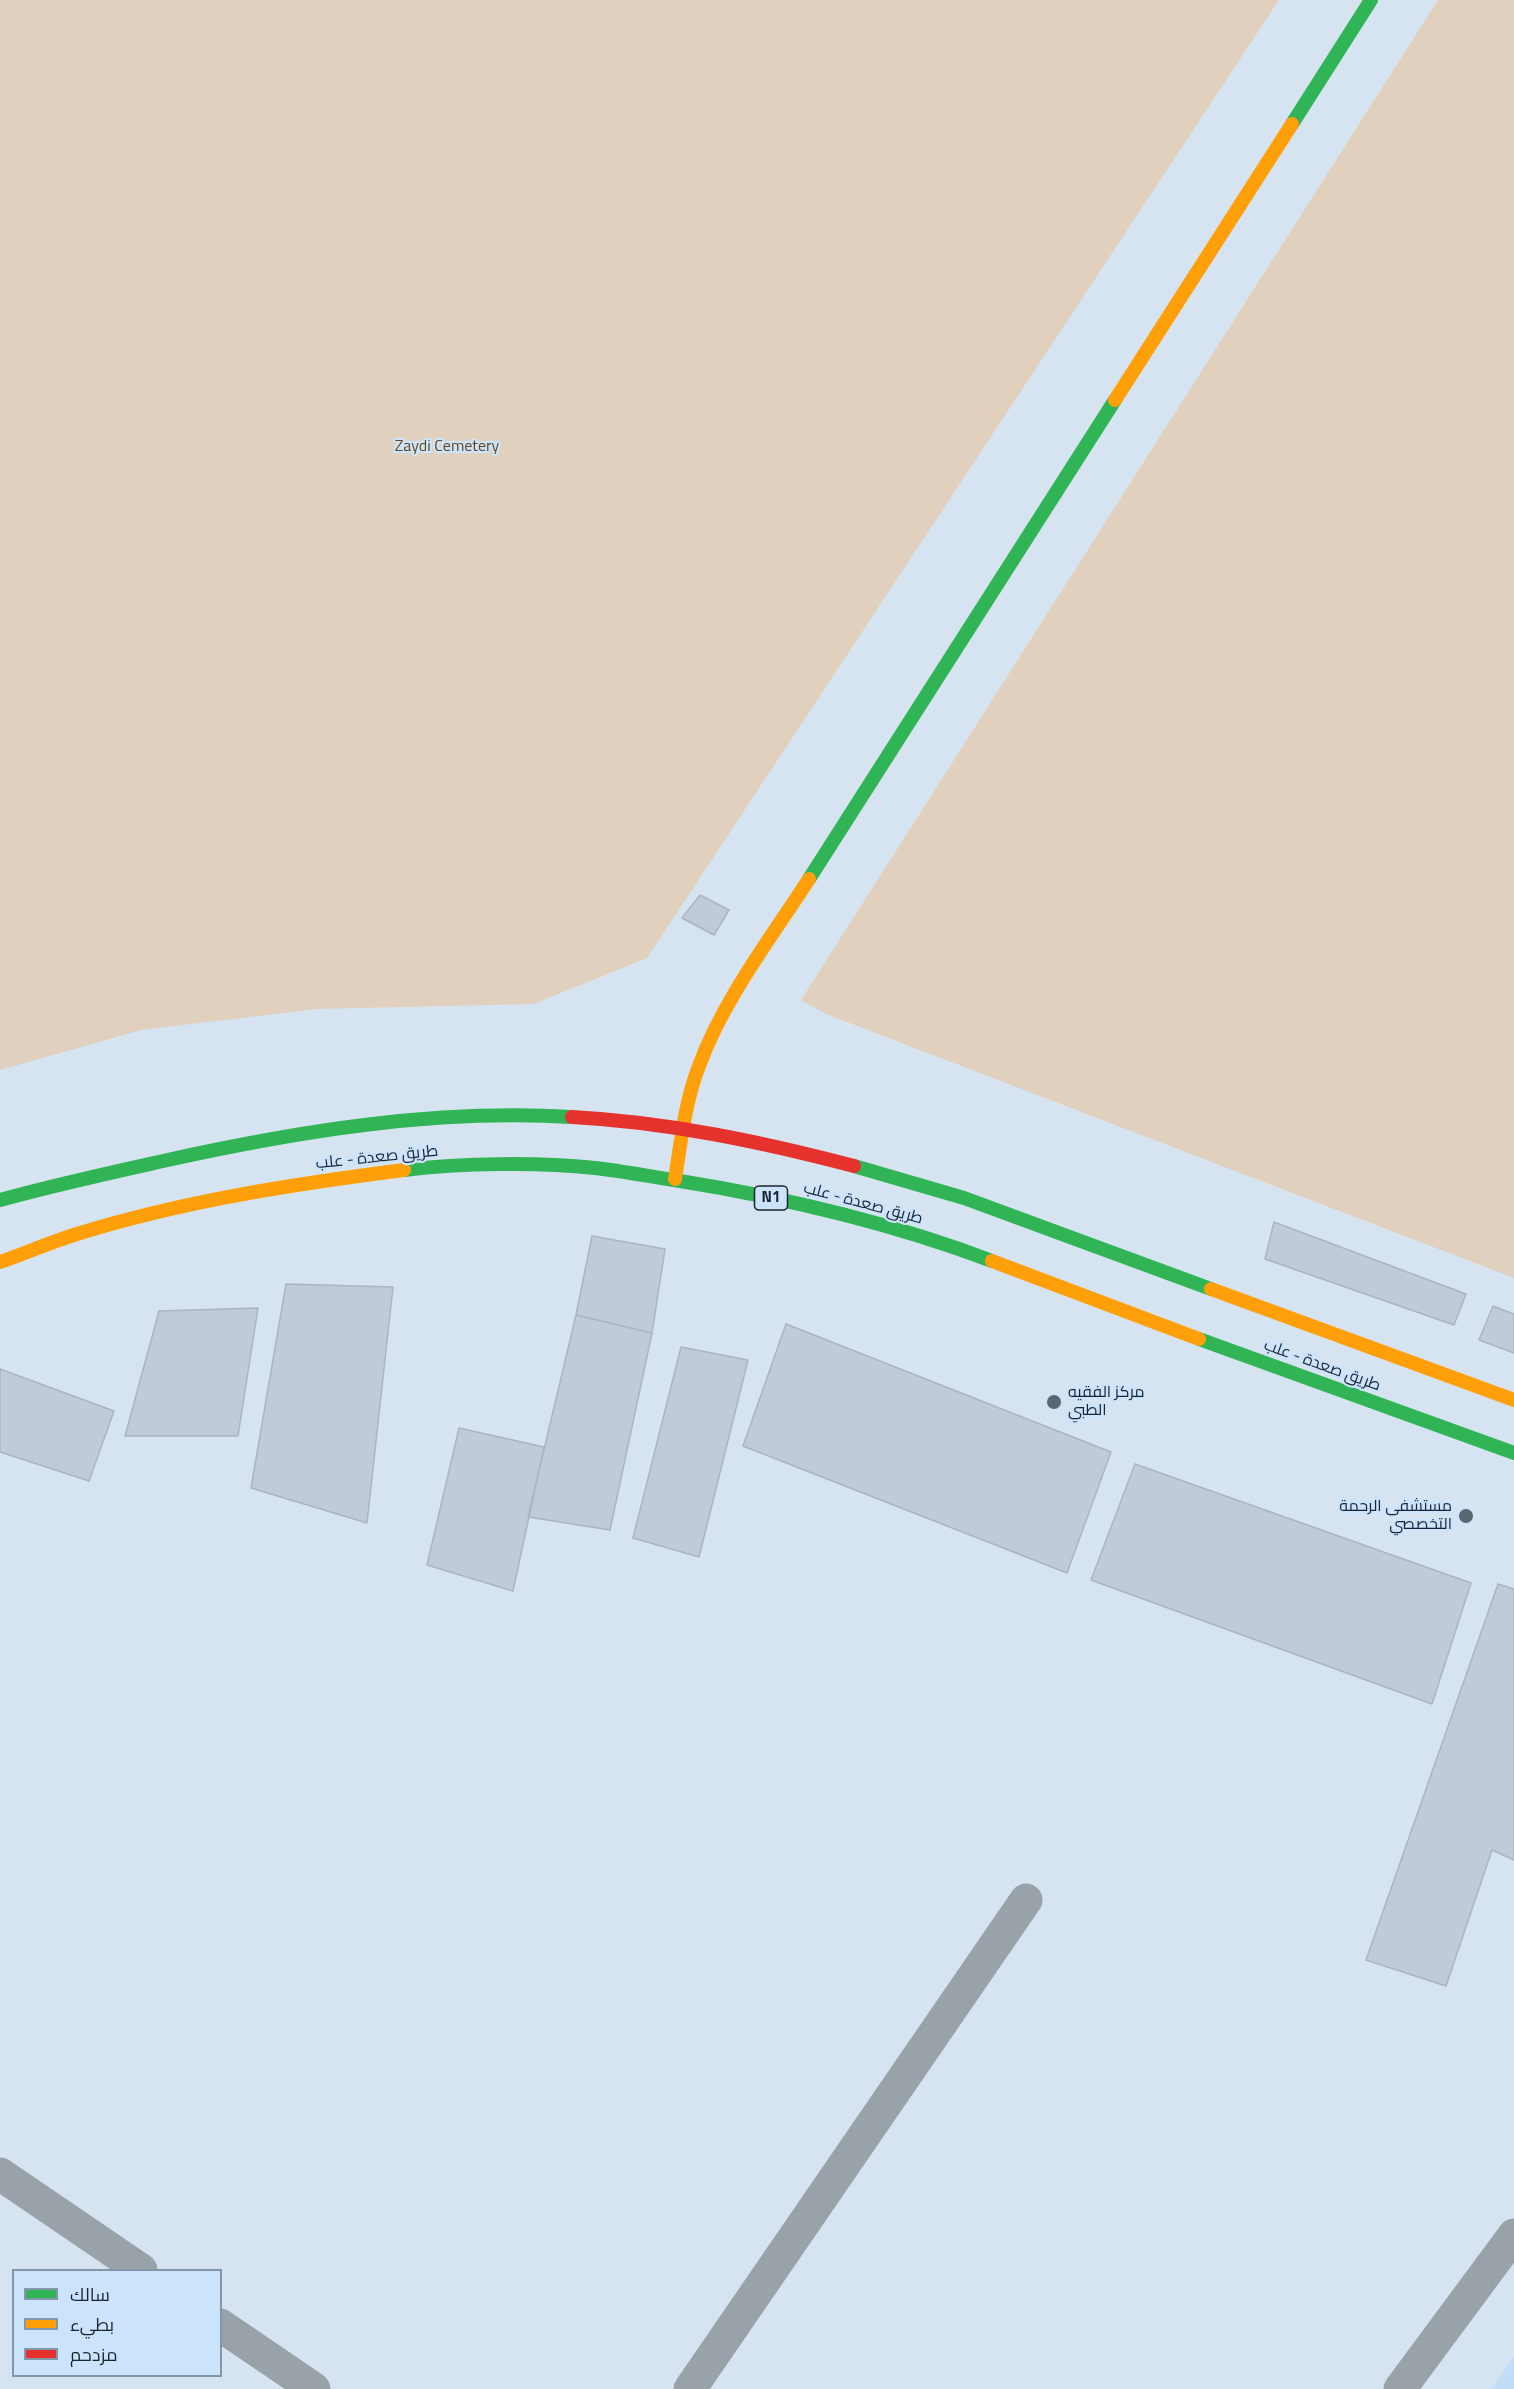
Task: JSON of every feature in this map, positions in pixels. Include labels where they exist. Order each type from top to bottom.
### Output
[{"type":"main road","points":[[675,1179],[682,1130],[699,1065],[729,1004],[1371,0]]},
{"type":"main road","name":"طريق صعدة - علب","points":[[0,1200],[52,1184],[285,1135],[417,1118],[515,1116],[598,1118],[747,1141],[964,1198],[1514,1400]]},
{"type":"main road","name":"طريق صعدة - علب","points":[[4,1256],[76,1234],[220,1198],[293,1184],[420,1168],[514,1165],[594,1168],[736,1190],[813,1207],[949,1245],[1514,1453]]},
{"type":"street","points":[[690,2389],[1026,1900]]},
{"type":"street","points":[[0,2174],[138,2269]]},
{"type":"street","points":[[1400,2389],[1514,2235]]},
{"type":"street","points":[[222,2326],[314,2389]]},
{"type":"shaded area","points":[[1514,2356],[1514,2389],[1491,2389]]},
{"type":"green space","name":"Zaydi Cemetery","points":[[0,0],[1279,0],[647,958],[534,1004],[317,1009],[141,1030],[0,1070]]},
{"type":"green space","points":[[1438,0],[1514,0],[1514,1278],[826,1014],[801,1000]]},
{"type":"building","points":[[700,895],[729,910],[714,935],[682,918]]},
{"type":"building","points":[[1274,1222],[1466,1294],[1454,1325],[1265,1259]]},
{"type":"building","points":[[592,1236],[665,1249],[652,1333],[576,1315]]},
{"type":"building","points":[[286,1284],[393,1287],[367,1523],[251,1488]]},
{"type":"building","points":[[1493,1306],[1514,1314],[1514,1353],[1479,1340]]},
{"type":"building","points":[[258,1308],[238,1436],[125,1436],[159,1311]]},
{"type":"building","points":[[576,1315],[652,1333],[610,1530],[528,1517]]},
{"type":"building","points":[[786,1324],[1111,1452],[1067,1573],[743,1446]]},
{"type":"building","points":[[681,1347],[748,1360],[699,1557],[633,1538]]},
{"type":"building","points":[[0,1369],[114,1411],[89,1481],[0,1452]]},
{"type":"building","points":[[459,1428],[544,1447],[513,1591],[427,1565]]},
{"type":"building","points":[[1135,1464],[1471,1583],[1432,1704],[1091,1580]]},
{"type":"building","points":[[1498,1584],[1514,1589],[1514,1860],[1492,1850],[1446,1986],[1366,1960]]},
{"type":"traffic: fast","points":[[1292,124],[1371,0]]},
{"type":"traffic: fast","points":[[809,879],[1115,400]]},
{"type":"traffic: fast","points":[[0,1200],[163,1161],[315,1132],[418,1119],[469,1116],[572,1117]]},
{"type":"traffic: fast","points":[[404,1170],[525,1164],[627,1172],[759,1195],[838,1213],[916,1235],[992,1261]]},
{"type":"traffic: fast","points":[[854,1166],[964,1198],[1211,1289]]},
{"type":"traffic: fast","points":[[1199,1339],[1514,1453]]},
{"type":"traffic: slow","points":[[1115,400],[1292,124]]},
{"type":"traffic: slow","points":[[675,1179],[690,1094],[709,1041],[734,993],[809,879]]},
{"type":"traffic: slow","points":[[0,1262],[58,1240],[157,1212],[321,1181],[404,1170]]},
{"type":"traffic: slow","points":[[992,1261],[1199,1339]]},
{"type":"traffic: slow","points":[[1211,1289],[1514,1400]]},
{"type":"traffic: jam","points":[[572,1117],[644,1123],[714,1134],[854,1166]]},
{"type":"place","name":"مركز الفقيه الطبي","points":[[1054,1402]]},
{"type":"place","name":"مستشفى الرحمة التخصصي","points":[[1466,1516]]}]
